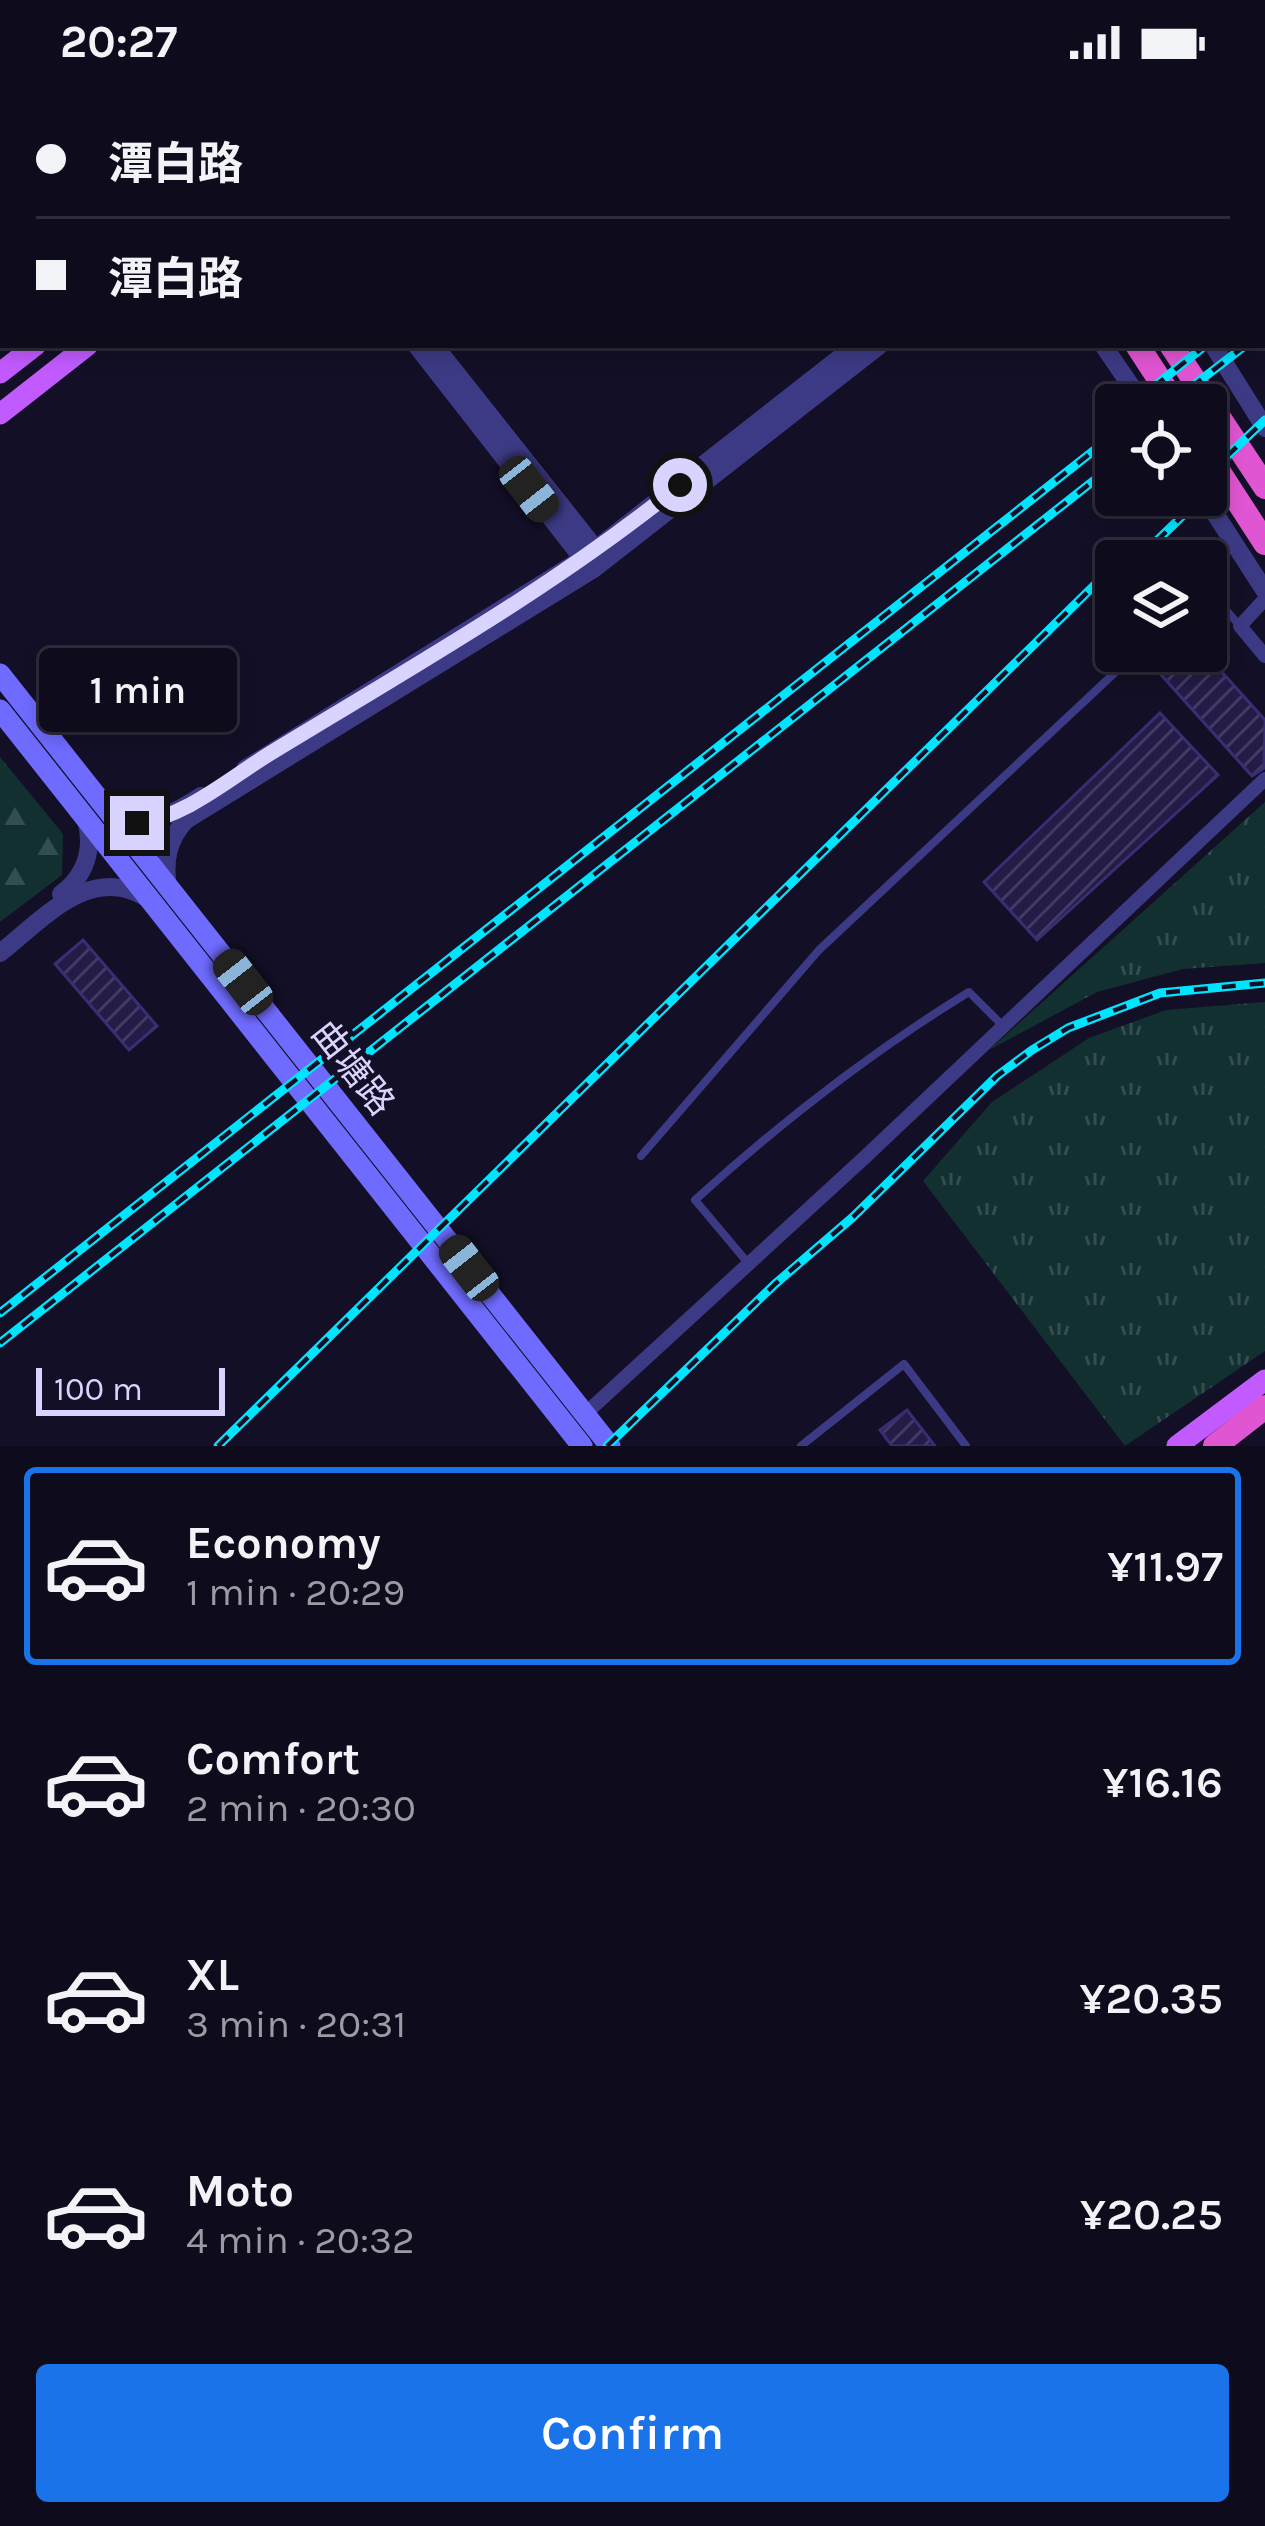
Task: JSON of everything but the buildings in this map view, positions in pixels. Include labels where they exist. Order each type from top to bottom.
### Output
[{"type":"highway","points":[[1139,348],[1162,384]]},
{"type":"highway","points":[[1173,348],[1265,487]]},
{"type":"highway","points":[[1227,484],[1265,543]]},
{"type":"highway","points":[[1215,1446],[1265,1407]]},
{"type":"highway","points":[[1237,1446],[1265,1425]]},
{"type":"main road","points":[[0,373],[32,348]]},
{"type":"main road","points":[[0,414],[84,348]]},
{"type":"main road","name":"曲塘路","points":[[0,674],[94,812]]},
{"type":"main road","name":"曲塘路","points":[[0,710],[94,812],[610,1446]]},
{"type":"main road","name":"曲塘路","points":[[160,895],[582,1446]]},
{"type":"main road","points":[[1177,1446],[1265,1380]]},
{"type":"street","points":[[419,348],[565,523],[601,533],[627,526]]},
{"type":"street","points":[[436,348],[594,560]]},
{"type":"street","points":[[0,942],[78,878],[90,847],[94,812],[137,823],[176,811],[549,581],[594,560],[627,526],[852,348]]},
{"type":"street","points":[[0,953],[85,889],[120,886],[160,895],[170,844],[185,820],[594,560],[876,348]]},
{"type":"street","points":[[1104,348],[1129,384]]},
{"type":"street","points":[[1215,348],[1265,428]]},
{"type":"street","points":[[1216,516],[1265,595],[1240,626],[1265,656]]},
{"type":"street","points":[[549,581],[565,556],[565,523]]},
{"type":"street","points":[[584,1414],[1265,779]]},
{"type":"lane","points":[[1227,611],[1240,626]]},
{"type":"lane","points":[[641,1156],[819,950],[1116,672]]},
{"type":"lane","points":[[748,1263],[695,1200],[767,1134],[922,1021],[970,992],[1003,1025]]},
{"type":"lane","points":[[801,1446],[904,1364],[966,1446]]},
{"type":"green space","points":[[0,757],[63,834],[62,875],[0,922]]},
{"type":"green space","points":[[1265,802],[1265,963],[1183,969],[1097,992],[989,1050]]},
{"type":"green space","points":[[1265,1002],[1265,1351],[1125,1446],[923,1181],[992,1102],[1089,1038],[1166,1010]]},
{"type":"railway","points":[[1157,384],[1202,348]]},
{"type":"railway","points":[[1195,384],[1242,348]]},
{"type":"railway","points":[[1227,456],[1265,420]]},
{"type":"railway","points":[[0,1313],[1095,450]]},
{"type":"railway","points":[[0,1343],[1095,480]]},
{"type":"railway","points":[[1158,540],[1182,516]]},
{"type":"railway","points":[[218,1446],[1095,585]]},
{"type":"railway","points":[[607,1446],[997,1076],[1032,1050],[1068,1028],[1160,993],[1265,983]]},
{"type":"route","points":[[137,823],[176,811],[362,698],[551,580],[680,485]]}]
